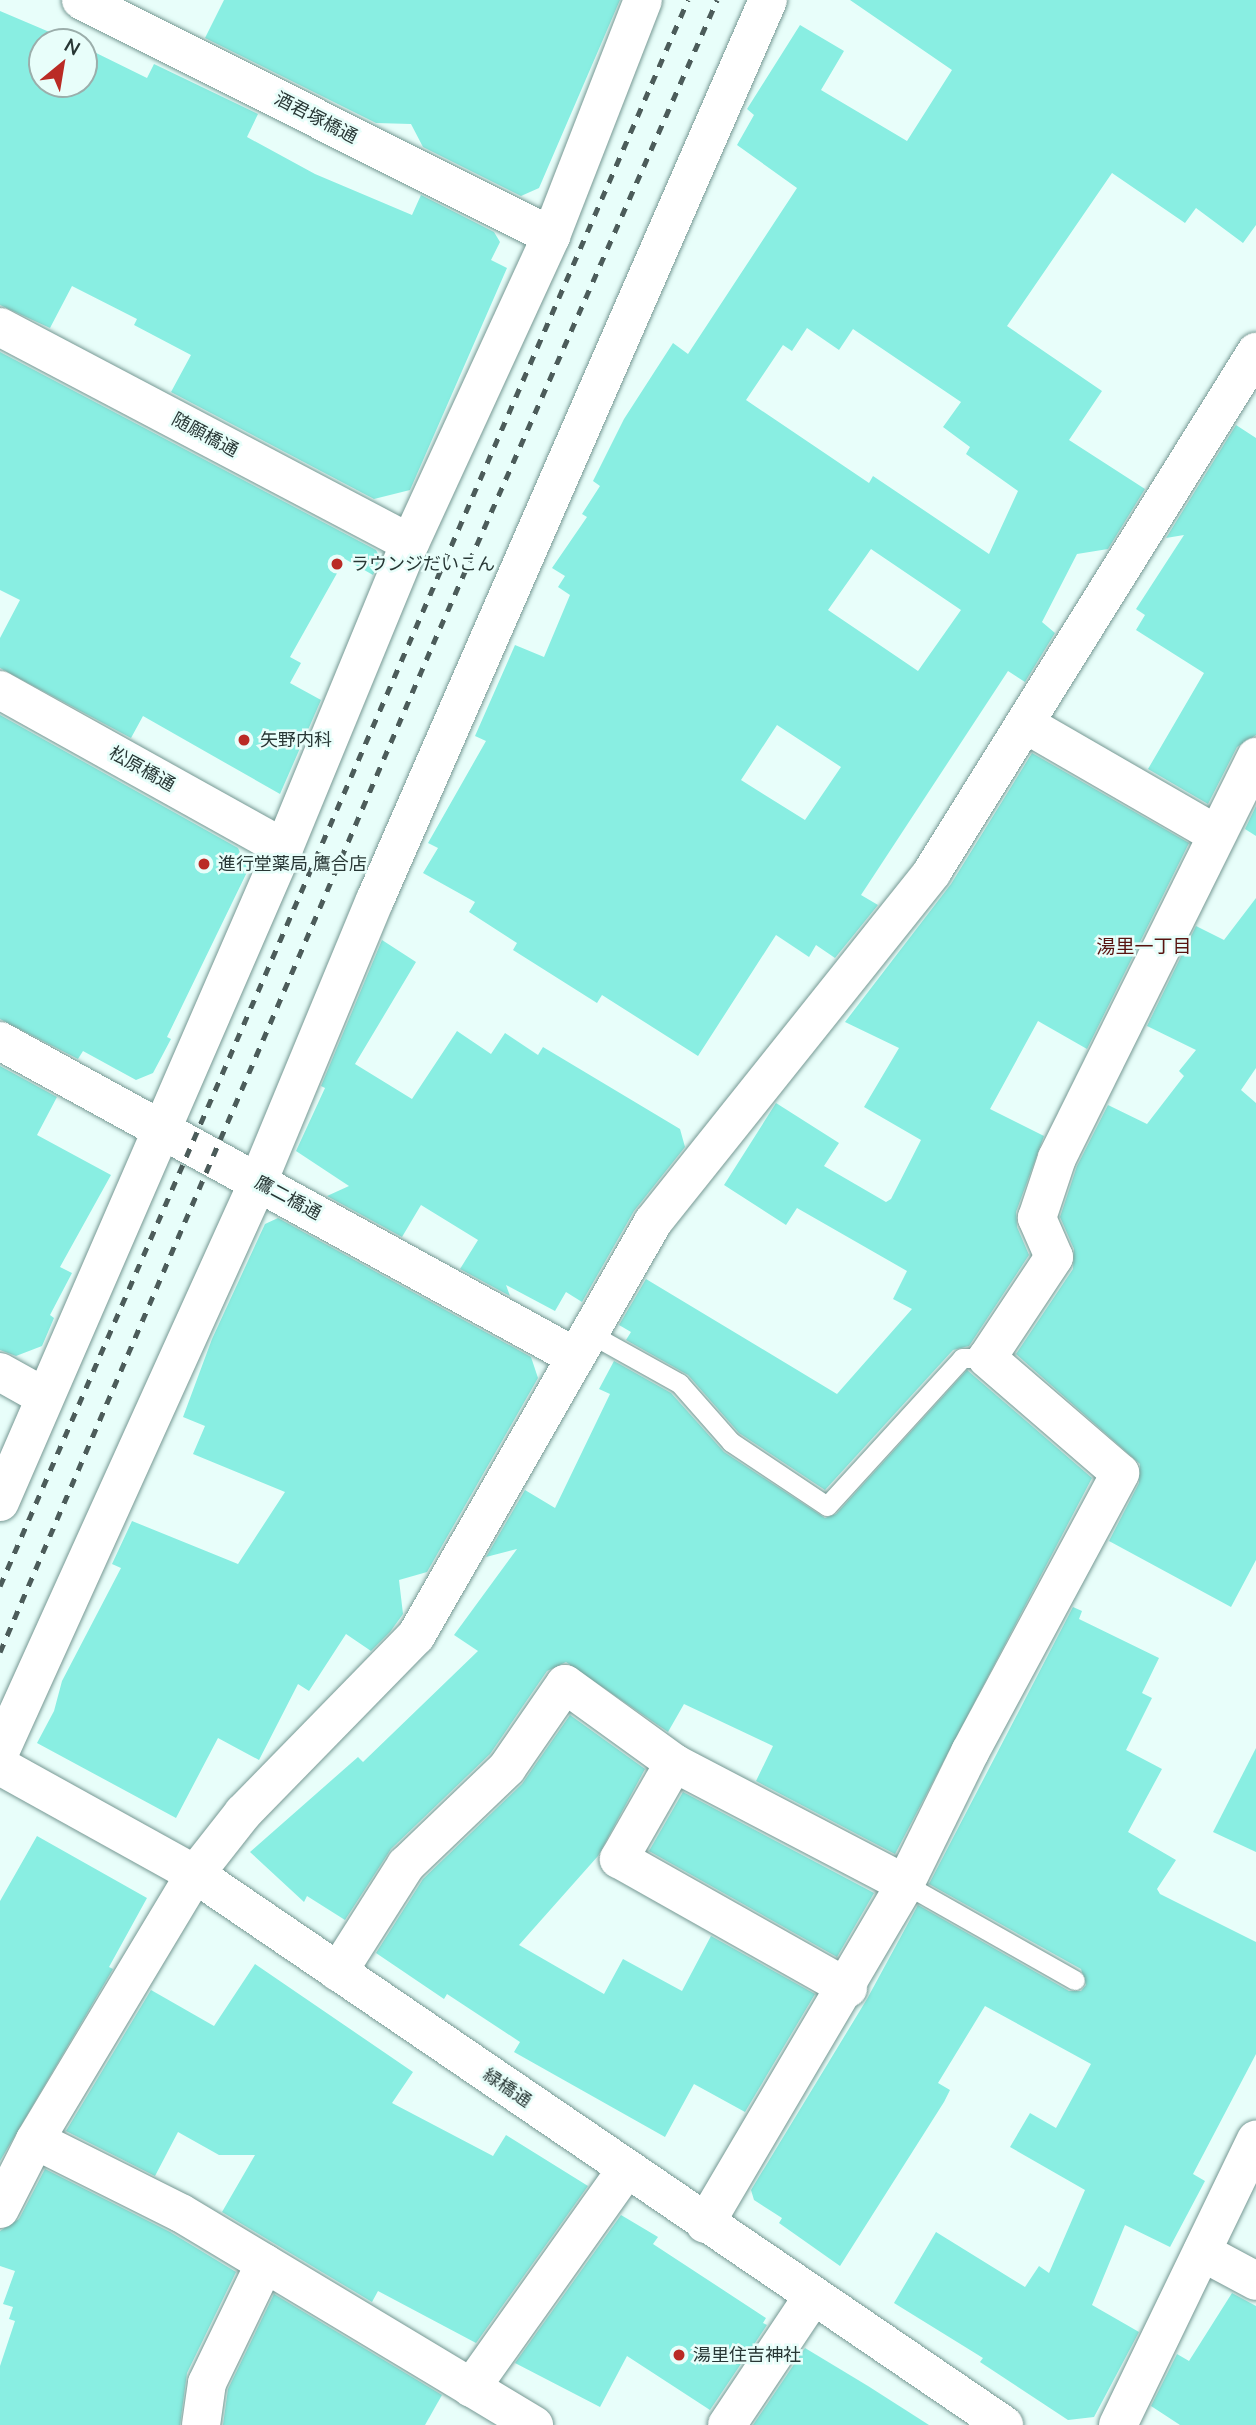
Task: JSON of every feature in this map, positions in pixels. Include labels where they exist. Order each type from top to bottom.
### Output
[{"type":"street","name":"酒君塚橋通","points":[[81,0],[551,236]]},
{"type":"street","points":[[0,1502],[284,848],[410,543],[551,236],[643,0]]},
{"type":"street","points":[[0,1752],[258,1182],[380,888],[768,0]]},
{"type":"street","name":"随願橋通","points":[[0,327],[410,543]]},
{"type":"street","points":[[0,2209],[35,2140],[195,1874],[243,1813],[416,1636],[653,1222],[932,872],[1027,725],[1256,352]]},
{"type":"street","name":"松原橋通","points":[[0,690],[284,848]]},
{"type":"street","points":[[1027,725],[1216,834]]},
{"type":"street","points":[[705,2224],[848,1988],[905,1884],[970,1752],[1120,1473],[987,1358],[1054,1257],[1037,1218],[1057,1158],[1256,757]]},
{"type":"street","name":"鷹二橋通","points":[[0,1041],[160,1131],[582,1344]]},
{"type":"street","points":[[0,1372],[45,1397]]},
{"type":"street","points":[[338,1972],[406,1865],[508,1768],[565,1684],[674,1763],[905,1884]]},
{"type":"street","points":[[674,1763],[619,1859],[848,1988]]},
{"type":"street","name":"緑橋通","points":[[0,1766],[195,1874],[705,2224],[1004,2425]]},
{"type":"street","points":[[35,2140],[181,2213],[534,2425]]},
{"type":"street","points":[[1118,2425],[1256,2140]]},
{"type":"street","points":[[471,2388],[626,2170]]},
{"type":"street","points":[[1202,2252],[1256,2281]]},
{"type":"street","points":[[201,2425],[207,2383],[265,2263]]},
{"type":"street","points":[[727,2425],[813,2297]]},
{"type":"lane","points":[[582,1344],[679,1383],[731,1441],[827,1506],[962,1358],[987,1358]]},
{"type":"lane","points":[[905,1884],[1075,1980]]},
{"type":"building","points":[[224,0],[620,0],[539,188],[521,196],[423,147],[411,124],[376,123],[205,38]]},
{"type":"building","points":[[850,0],[1256,0],[1256,225],[1243,243],[1196,208],[1185,223],[1112,173],[1007,326],[1102,391],[1069,440],[1145,489],[1108,549],[1077,554],[1042,622],[1055,633],[1025,682],[1008,671],[861,895],[878,905],[835,958],[816,945],[809,957],[776,935],[698,1056],[602,995],[597,1003],[513,950],[517,943],[469,912],[475,902],[423,873],[438,848],[428,843],[486,741],[475,736],[515,645],[544,657],[570,595],[558,587],[565,576],[552,568],[587,517],[582,514],[600,486],[593,481],[624,419],[673,343],[688,354],[797,188],[737,145],[754,115],[747,109],[800,25],[844,51],[821,90],[907,141],[952,70]],"holes":[[[807,328],[839,350],[853,329],[961,402],[943,427],[970,447],[966,454],[1018,491],[989,554],[873,476],[869,483],[746,400],[783,345],[792,351]],[[871,549],[961,610],[918,671],[828,610]],[[777,725],[841,767],[805,820],[741,780]]]},
{"type":"building","points":[[0,11],[40,28],[28,28],[28,98],[98,98],[98,54],[147,78],[154,64],[258,114],[247,137],[315,174],[412,215],[421,195],[494,232],[500,242],[491,260],[507,268],[410,490],[374,499],[171,392],[191,355],[134,325],[137,319],[72,286],[50,328],[0,305]]},
{"type":"building","points":[[0,352],[376,550],[380,558],[373,575],[345,559],[290,657],[301,663],[290,683],[321,700],[280,794],[143,716],[131,738],[0,668],[0,638],[20,600],[0,590]]},
{"type":"building","points":[[1236,425],[1256,438],[1256,735],[1237,747],[1208,804],[1148,769],[1204,673],[1136,630],[1145,615],[1136,609],[1184,535],[1166,538]]},
{"type":"building","points":[[0,715],[238,848],[248,870],[167,1037],[171,1039],[153,1073],[136,1080],[83,1051],[78,1059],[0,1019]]},
{"type":"building","points":[[1032,753],[1189,843],[1087,1049],[1038,1021],[990,1109],[1044,1136],[1016,1212],[1017,1227],[1029,1255],[969,1346],[953,1350],[825,1490],[739,1433],[688,1375],[626,1340],[631,1332],[619,1325],[646,1279],[837,1394],[912,1309],[893,1299],[907,1271],[797,1208],[786,1225],[724,1185],[776,1103],[839,1143],[824,1166],[886,1202],[891,1199],[921,1140],[864,1107],[899,1048],[845,1022],[951,884]]},
{"type":"building","points":[[1256,806],[1256,836],[1245,829]]},
{"type":"building","points":[[1256,898],[1256,1068],[1241,1090],[1256,1103],[1256,1560],[1231,1607],[1109,1541],[1139,1483],[1140,1464],[1016,1354],[1073,1269],[1074,1249],[1060,1217],[1077,1166],[1108,1105],[1147,1124],[1184,1076],[1179,1071],[1196,1050],[1147,1026],[1196,926],[1224,940]]},
{"type":"building","points":[[382,940],[416,962],[355,1064],[412,1099],[457,1031],[491,1054],[505,1033],[538,1055],[543,1047],[680,1129],[685,1147],[634,1211],[582,1302],[566,1292],[555,1311],[506,1285],[510,1296],[460,1269],[478,1240],[421,1205],[402,1237],[327,1196],[349,1186],[296,1151],[325,1088],[321,1086]]},
{"type":"building","points":[[0,1066],[57,1097],[37,1135],[111,1175],[60,1267],[72,1273],[50,1315],[54,1318],[42,1346],[16,1356],[0,1350]]},
{"type":"building","points":[[278,1218],[531,1357],[538,1378],[427,1572],[399,1580],[403,1614],[390,1632],[371,1651],[346,1634],[309,1691],[298,1684],[259,1760],[218,1738],[176,1818],[37,1743],[54,1711],[62,1681],[121,1568],[112,1564],[132,1521],[238,1564],[285,1492],[193,1454],[205,1426],[183,1417],[212,1339],[265,1224]]},
{"type":"building","points":[[614,1361],[671,1393],[724,1452],[825,1518],[836,1514],[967,1370],[1092,1478],[895,1854],[756,1781],[773,1746],[684,1704],[668,1732],[566,1662],[547,1671],[490,1754],[391,1849],[345,1920],[307,1896],[304,1902],[250,1852],[358,1757],[363,1762],[478,1651],[454,1635],[517,1549],[486,1557],[525,1490],[555,1508],[610,1394],[599,1389]]},
{"type":"building","points":[[1073,1607],[1082,1611],[1079,1619],[1159,1658],[1142,1693],[1152,1698],[1126,1750],[1162,1769],[1128,1832],[1176,1860],[1157,1889],[1160,1894],[1256,1942],[1256,2054],[1193,2174],[1205,2181],[1170,2247],[1125,2225],[1092,2305],[1139,2332],[1094,2417],[1068,2420],[980,2362],[983,2358],[894,2303],[936,2232],[1025,2287],[1039,2266],[1049,2273],[1085,2190],[1010,2147],[1030,2113],[1056,2128],[1091,2064],[985,2006],[938,2083],[950,2090],[944,2102],[840,2266],[779,2223],[782,2218],[754,2200],[751,2190],[867,1999],[918,1905],[1069,1991],[1081,1991],[1086,1985],[1081,1969],[929,1884]]},
{"type":"building","points":[[570,1715],[645,1769],[598,1856],[519,1945],[604,1994],[623,1959],[682,1991],[711,1936],[815,1994],[745,2112],[694,2084],[665,2137],[514,2052],[520,2042],[447,1994],[444,1999],[376,1953],[423,1879],[522,1784]]},
{"type":"building","points":[[1256,1748],[1256,1852],[1213,1832]]},
{"type":"building","points":[[683,1792],[874,1893],[837,1957],[649,1851]]},
{"type":"building","points":[[37,1836],[147,1898],[109,1967],[113,1969],[0,2161],[0,1901]]},
{"type":"building","points":[[255,1964],[413,2072],[392,2103],[493,2156],[506,2135],[588,2186],[476,2343],[378,2291],[372,2302],[222,2212],[255,2155],[219,2155],[178,2132],[155,2176],[66,2131],[151,1990],[214,2026]]},
{"type":"building","points":[[45,2169],[170,2232],[236,2272],[187,2373],[180,2425],[0,2425],[0,2366],[15,2321],[9,2319],[13,2307],[3,2304],[15,2271],[0,2266],[0,2231],[19,2219]]},
{"type":"building","points":[[621,2215],[658,2237],[653,2244],[766,2318],[763,2323],[767,2325],[710,2410],[627,2356],[600,2407],[515,2363]]},
{"type":"building","points":[[1232,2293],[1256,2306],[1256,2425],[1180,2425],[1151,2406],[1177,2354],[1189,2361]]},
{"type":"building","points":[[274,2294],[442,2395],[425,2425],[223,2425],[228,2389]]},
{"type":"building","points":[[805,2348],[868,2386],[929,2425],[753,2425]]},
{"type":"railway","points":[[0,1586],[688,0]]},
{"type":"railway","points":[[0,1652],[433,644],[717,0]]},
{"type":"place","name":"ラウンジだいこん","points":[[337,564]]},
{"type":"place","name":"矢野内科","points":[[244,740]]},
{"type":"place","name":"進行堂薬局 鷹合店","points":[[204,864]]},
{"type":"place","name":"湯里住吉神社","points":[[679,2355]]},
{"type":"district","name":"湯里一丁目","points":[[1144,947]]}]
